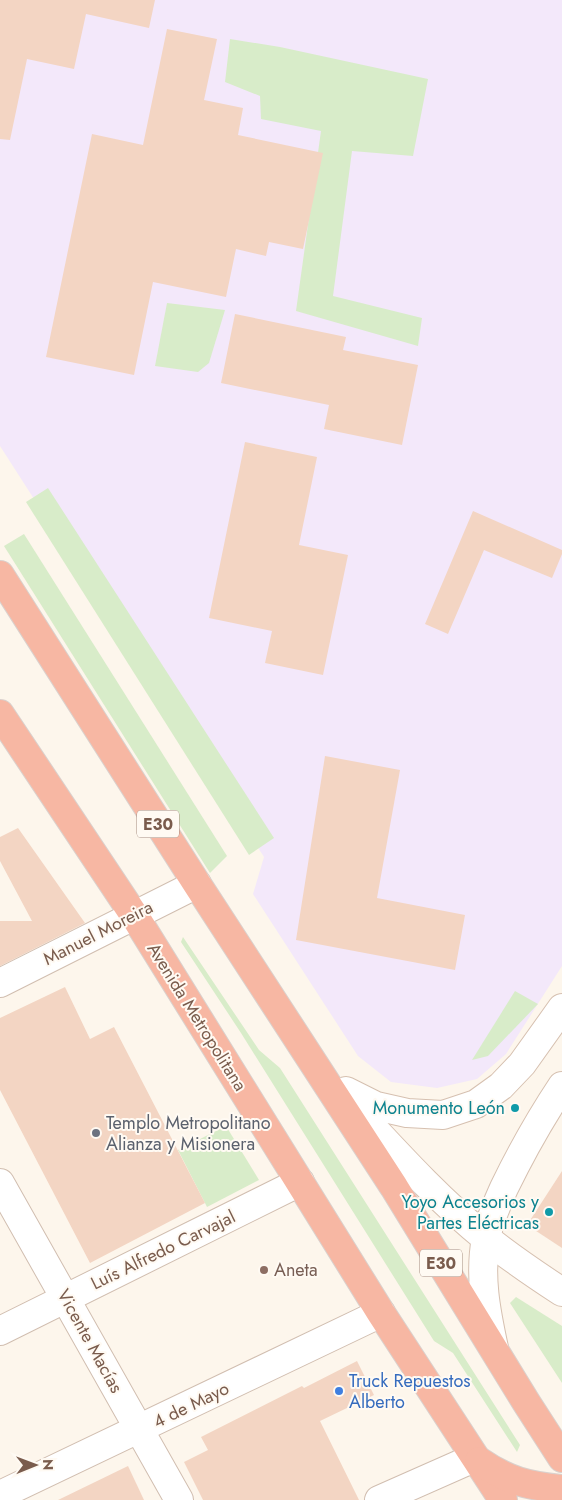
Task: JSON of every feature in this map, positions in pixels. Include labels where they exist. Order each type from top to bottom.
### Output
[{"type":"highway","name":"E30","points":[[0,575],[197,884],[394,1187],[562,1458]]},
{"type":"highway","name":"Avenida Metropolitana","points":[[0,714],[134,915],[381,1313],[503,1500]]},
{"type":"highway","points":[[474,1458],[497,1473],[524,1484],[562,1488]]},
{"type":"street","name":"Manuel Moreira","points":[[0,982],[197,884]]},
{"type":"street","points":[[319,1070],[349,1093],[376,1106],[407,1113],[442,1115],[476,1104],[501,1086],[522,1064],[562,1008]]},
{"type":"street","points":[[319,1070],[413,1171],[450,1207],[513,1259],[562,1292]]},
{"type":"street","points":[[495,1352],[485,1307],[483,1277],[486,1238],[496,1206],[518,1158],[562,1086]]},
{"type":"street","name":"Luís Alfredo Carvajal","points":[[0,1331],[300,1182]]},
{"type":"street","name":"Vicente Macías","points":[[0,1183],[179,1500]]},
{"type":"street","name":"4 de Mayo","points":[[0,1495],[381,1313]]},
{"type":"street","points":[[379,1500],[474,1458]]},
{"type":"shaded area","points":[[0,0],[562,0],[562,966],[506,1054],[477,1079],[437,1088],[391,1082],[358,1056],[253,894],[264,857],[0,446]]},
{"type":"green space","points":[[230,39],[280,47],[428,79],[413,156],[352,151],[333,296],[422,318],[418,346],[296,311],[321,131],[261,119],[260,96],[225,82]]},
{"type":"green space","points":[[167,303],[225,310],[209,363],[198,372],[155,366]]},
{"type":"green space","points":[[48,488],[274,838],[249,855],[26,502]]},
{"type":"green space","points":[[24,534],[227,856],[210,873],[4,546]]},
{"type":"green space","points":[[183,937],[259,1050],[280,1068],[520,1445],[517,1452],[453,1353],[434,1341],[241,1033],[181,942]]},
{"type":"green space","points":[[515,991],[538,1004],[488,1056],[472,1060]]},
{"type":"green space","points":[[226,1126],[259,1180],[207,1207],[178,1150]]},
{"type":"green space","points":[[516,1297],[562,1326],[562,1383],[510,1303]]},
{"type":"building","points":[[0,0],[155,0],[149,28],[86,14],[74,69],[27,59],[10,140],[0,139]]},
{"type":"building","points":[[167,29],[217,39],[204,100],[243,108],[238,135],[323,153],[303,249],[269,242],[266,256],[236,249],[226,297],[153,282],[134,375],[46,357],[92,134],[143,145]]},
{"type":"building","points":[[235,314],[346,337],[343,350],[418,365],[402,445],[324,429],[329,405],[221,383]]},
{"type":"building","points":[[245,442],[317,457],[299,545],[348,555],[323,675],[265,663],[272,631],[209,618]]},
{"type":"building","points":[[473,511],[562,550],[562,554],[552,578],[484,550],[448,634],[425,624]]},
{"type":"building","points":[[325,756],[400,770],[377,898],[465,915],[455,970],[296,940]]},
{"type":"building","points":[[18,828],[85,923],[0,966],[0,921],[32,921],[0,861],[0,837]]},
{"type":"building","points":[[65,987],[90,1039],[114,1027],[205,1203],[90,1263],[0,1090],[0,1018]]},
{"type":"building","name":"Yoyo Accesorios y Partes Eléctricas","points":[[562,1171],[562,1248],[527,1225]]},
{"type":"building","points":[[357,1361],[374,1395],[320,1421],[359,1500],[203,1500],[184,1462],[208,1450],[201,1437],[302,1386],[304,1388]]},
{"type":"building","points":[[128,1466],[144,1500],[58,1500]]},
{"type":"place","name":"Monumento León","points":[[515,1108]]},
{"type":"place","name":"Templo Metropolitano Alianza y Misionera","points":[[96,1133]]},
{"type":"place","name":"Yoyo Accesorios y Partes Eléctricas","points":[[549,1212]]},
{"type":"place","name":"Aneta","points":[[264,1270]]},
{"type":"place","name":"Truck Repuestos Alberto","points":[[339,1391]]}]
